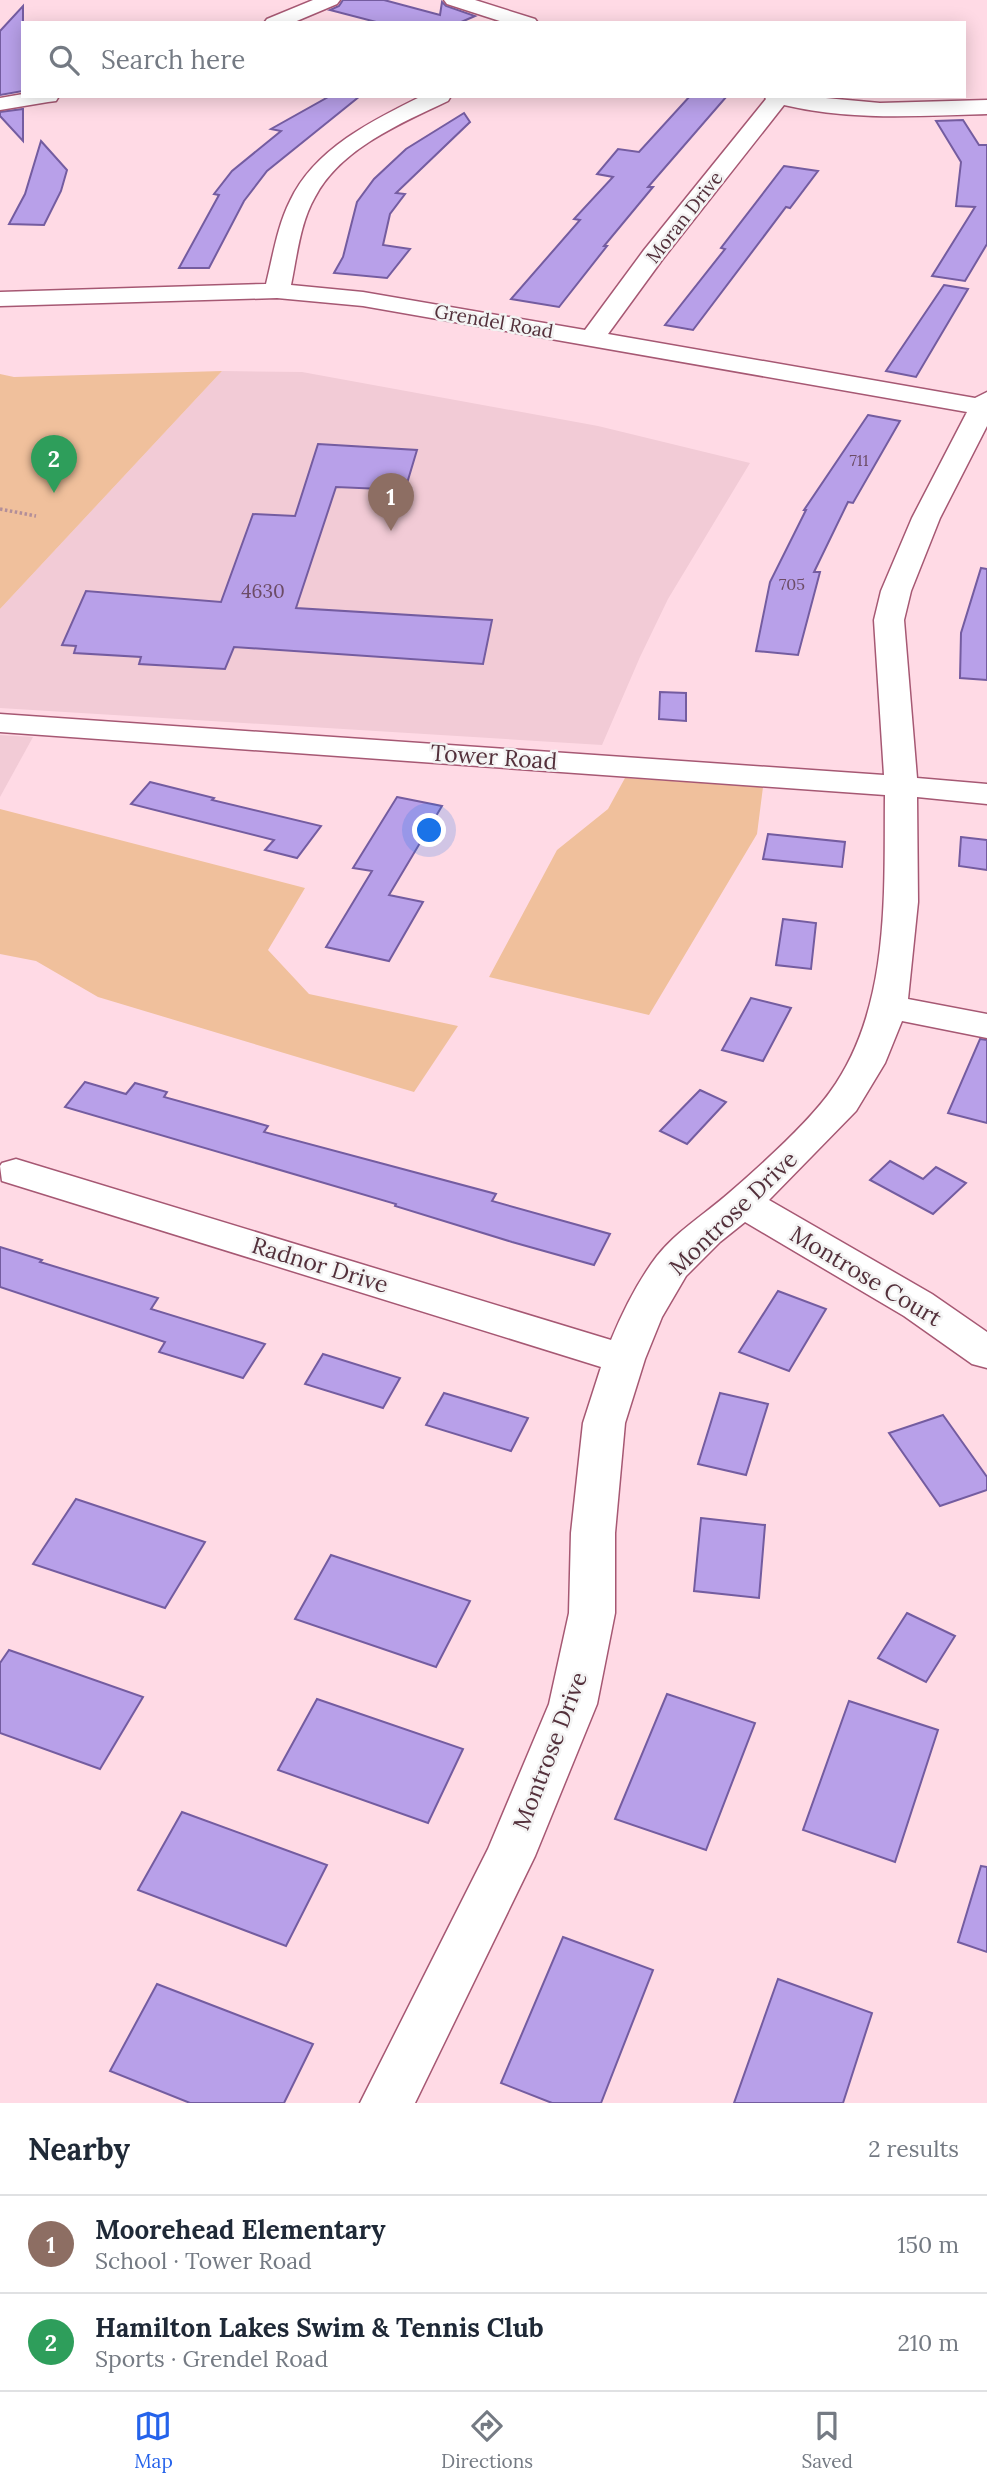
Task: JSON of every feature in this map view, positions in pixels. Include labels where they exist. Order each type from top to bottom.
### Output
[{"type":"street","points":[[279,21],[330,0]]},
{"type":"street","points":[[454,0],[522,21]]},
{"type":"street","points":[[0,104],[36,98]]},
{"type":"street","points":[[277,291],[303,197],[321,173],[348,149],[376,130],[436,98]]},
{"type":"street","name":"Moran Drive","points":[[592,338],[653,255],[776,98]]},
{"type":"street","points":[[782,98],[827,108],[872,110],[987,107]]},
{"type":"street","name":"Grendel Road","points":[[0,299],[277,291],[363,299],[985,403]]},
{"type":"street","name":"Montrose Drive","points":[[387,2103],[510,1856],[573,1704],[592,1613],[593,1533],[604,1423],[624,1359],[642,1315],[672,1266],[706,1232],[743,1203],[843,1102],[867,1063],[889,1007],[901,902],[901,786],[889,620],[896,591],[926,518],[985,403]]},
{"type":"street","name":"Tower Road","points":[[0,723],[987,794]]},
{"type":"street","points":[[889,1007],[987,1026]]},
{"type":"street","name":"Radnor Drive","points":[[16,1172],[624,1359]]},
{"type":"street","name":"Montrose Court","points":[[743,1203],[918,1305],[987,1353]]},
{"type":"path","points":[[0,509],[36,516]]},
{"type":"shaded area","points":[[222,371],[302,372],[598,426],[750,463],[668,599],[602,745],[0,708],[0,609]]},
{"type":"shaded area","points":[[222,371],[0,609],[0,374],[14,377]]},
{"type":"shaded area","points":[[0,735],[33,737],[0,797]]},
{"type":"shaded area","points":[[625,778],[763,787],[757,834],[649,1015],[489,977],[557,850],[608,809]]},
{"type":"shaded area","points":[[0,809],[305,888],[268,950],[309,994],[458,1026],[414,1092],[98,997],[36,961],[0,954]]},
{"type":"building","points":[[343,0],[384,0],[440,15],[442,2],[446,6],[475,16],[464,21],[372,21],[330,10],[339,6]]},
{"type":"building","points":[[23,6],[21,91],[0,95],[0,31]]},
{"type":"building","points":[[326,98],[358,98],[267,171],[244,201],[209,268],[179,268],[219,195],[214,194],[232,171],[281,131],[271,129]]},
{"type":"building","points":[[688,98],[725,98],[648,187],[653,187],[604,246],[607,246],[559,307],[511,299],[580,220],[574,219],[613,177],[597,174],[618,149],[639,152]]},
{"type":"building","points":[[23,109],[23,141],[0,116],[0,112]]},
{"type":"building","points":[[464,113],[470,122],[396,193],[405,194],[390,214],[383,245],[410,249],[387,278],[334,273],[343,257],[357,202],[374,179],[406,149]]},
{"type":"building","points":[[963,120],[979,145],[987,145],[987,244],[965,281],[932,276],[975,207],[956,206],[961,162],[936,121]]},
{"type":"building","points":[[41,141],[67,170],[61,191],[44,225],[9,224],[25,194]]},
{"type":"building","points":[[784,166],[818,171],[790,208],[786,207],[693,330],[665,325],[725,249],[721,248]]},
{"type":"building","points":[[944,285],[968,289],[916,377],[886,371]]},
{"type":"building","points":[[868,415],[900,421],[853,503],[848,502],[814,572],[820,572],[798,655],[756,651],[770,582],[804,510]]},
{"type":"building","points":[[318,444],[417,450],[405,490],[336,487],[296,608],[492,620],[483,664],[234,647],[225,669],[139,664],[141,657],[74,653],[76,646],[62,645],[86,591],[221,602],[253,514],[295,516]]},
{"type":"building","points":[[981,568],[987,569],[987,680],[960,678],[961,633]]},
{"type":"building","points":[[660,692],[686,693],[686,721],[659,719]]},
{"type":"building","points":[[150,782],[321,826],[297,858],[265,850],[274,840],[131,804]]},
{"type":"building","points":[[397,797],[442,806],[389,895],[423,902],[389,961],[326,947],[372,871],[353,868]]},
{"type":"building","points":[[768,834],[845,842],[842,867],[763,859]]},
{"type":"building","points":[[961,837],[987,840],[987,870],[959,866]]},
{"type":"building","points":[[783,919],[816,923],[811,969],[776,965]]},
{"type":"building","points":[[751,998],[791,1008],[763,1061],[722,1050]]},
{"type":"building","points":[[980,1039],[987,1040],[987,1123],[948,1113]]},
{"type":"building","points":[[85,1082],[126,1094],[135,1083],[167,1092],[164,1097],[268,1126],[264,1132],[496,1194],[492,1201],[610,1234],[594,1265],[512,1242],[395,1206],[396,1204],[65,1107]]},
{"type":"building","points":[[700,1090],[726,1102],[687,1144],[660,1131]]},
{"type":"building","points":[[890,1161],[923,1179],[936,1167],[966,1183],[933,1214],[870,1180]]},
{"type":"building","points":[[0,1247],[158,1298],[151,1309],[265,1344],[243,1378],[159,1352],[165,1342],[0,1287]]},
{"type":"building","points":[[778,1291],[826,1309],[789,1371],[739,1352]]},
{"type":"building","points":[[323,1354],[400,1378],[383,1408],[305,1384]]},
{"type":"building","points":[[444,1393],[528,1418],[511,1451],[426,1425]]},
{"type":"building","points":[[720,1393],[768,1404],[746,1475],[698,1464]]},
{"type":"building","points":[[943,1415],[987,1477],[987,1490],[940,1506],[889,1433]]},
{"type":"building","points":[[76,1499],[205,1542],[165,1608],[33,1564]]},
{"type":"building","points":[[701,1518],[765,1525],[759,1598],[694,1591]]},
{"type":"building","points":[[331,1555],[470,1601],[436,1667],[295,1619]]},
{"type":"building","points":[[907,1613],[955,1636],[926,1682],[878,1658]]},
{"type":"building","points":[[9,1650],[143,1697],[100,1769],[0,1733],[0,1663]]},
{"type":"building","points":[[667,1694],[755,1723],[706,1850],[615,1819]]},
{"type":"building","points":[[317,1699],[463,1749],[428,1823],[278,1770]]},
{"type":"building","points":[[849,1701],[938,1730],[895,1862],[803,1830]]},
{"type":"building","points":[[182,1812],[327,1865],[286,1946],[138,1890]]},
{"type":"building","points":[[981,1866],[987,1867],[987,1952],[958,1942]]},
{"type":"building","points":[[563,1937],[653,1970],[601,2103],[552,2103],[501,2083]]},
{"type":"building","points":[[778,1979],[872,2013],[843,2103],[734,2103]]},
{"type":"building","points":[[157,1984],[313,2044],[284,2103],[190,2103],[110,2071]]},
{"type":"place","name":"Hamilton Lakes Swim & Tennis Club","points":[[54,493]]},
{"type":"place","name":"Moorehead Elementary","points":[[391,531]]}]
